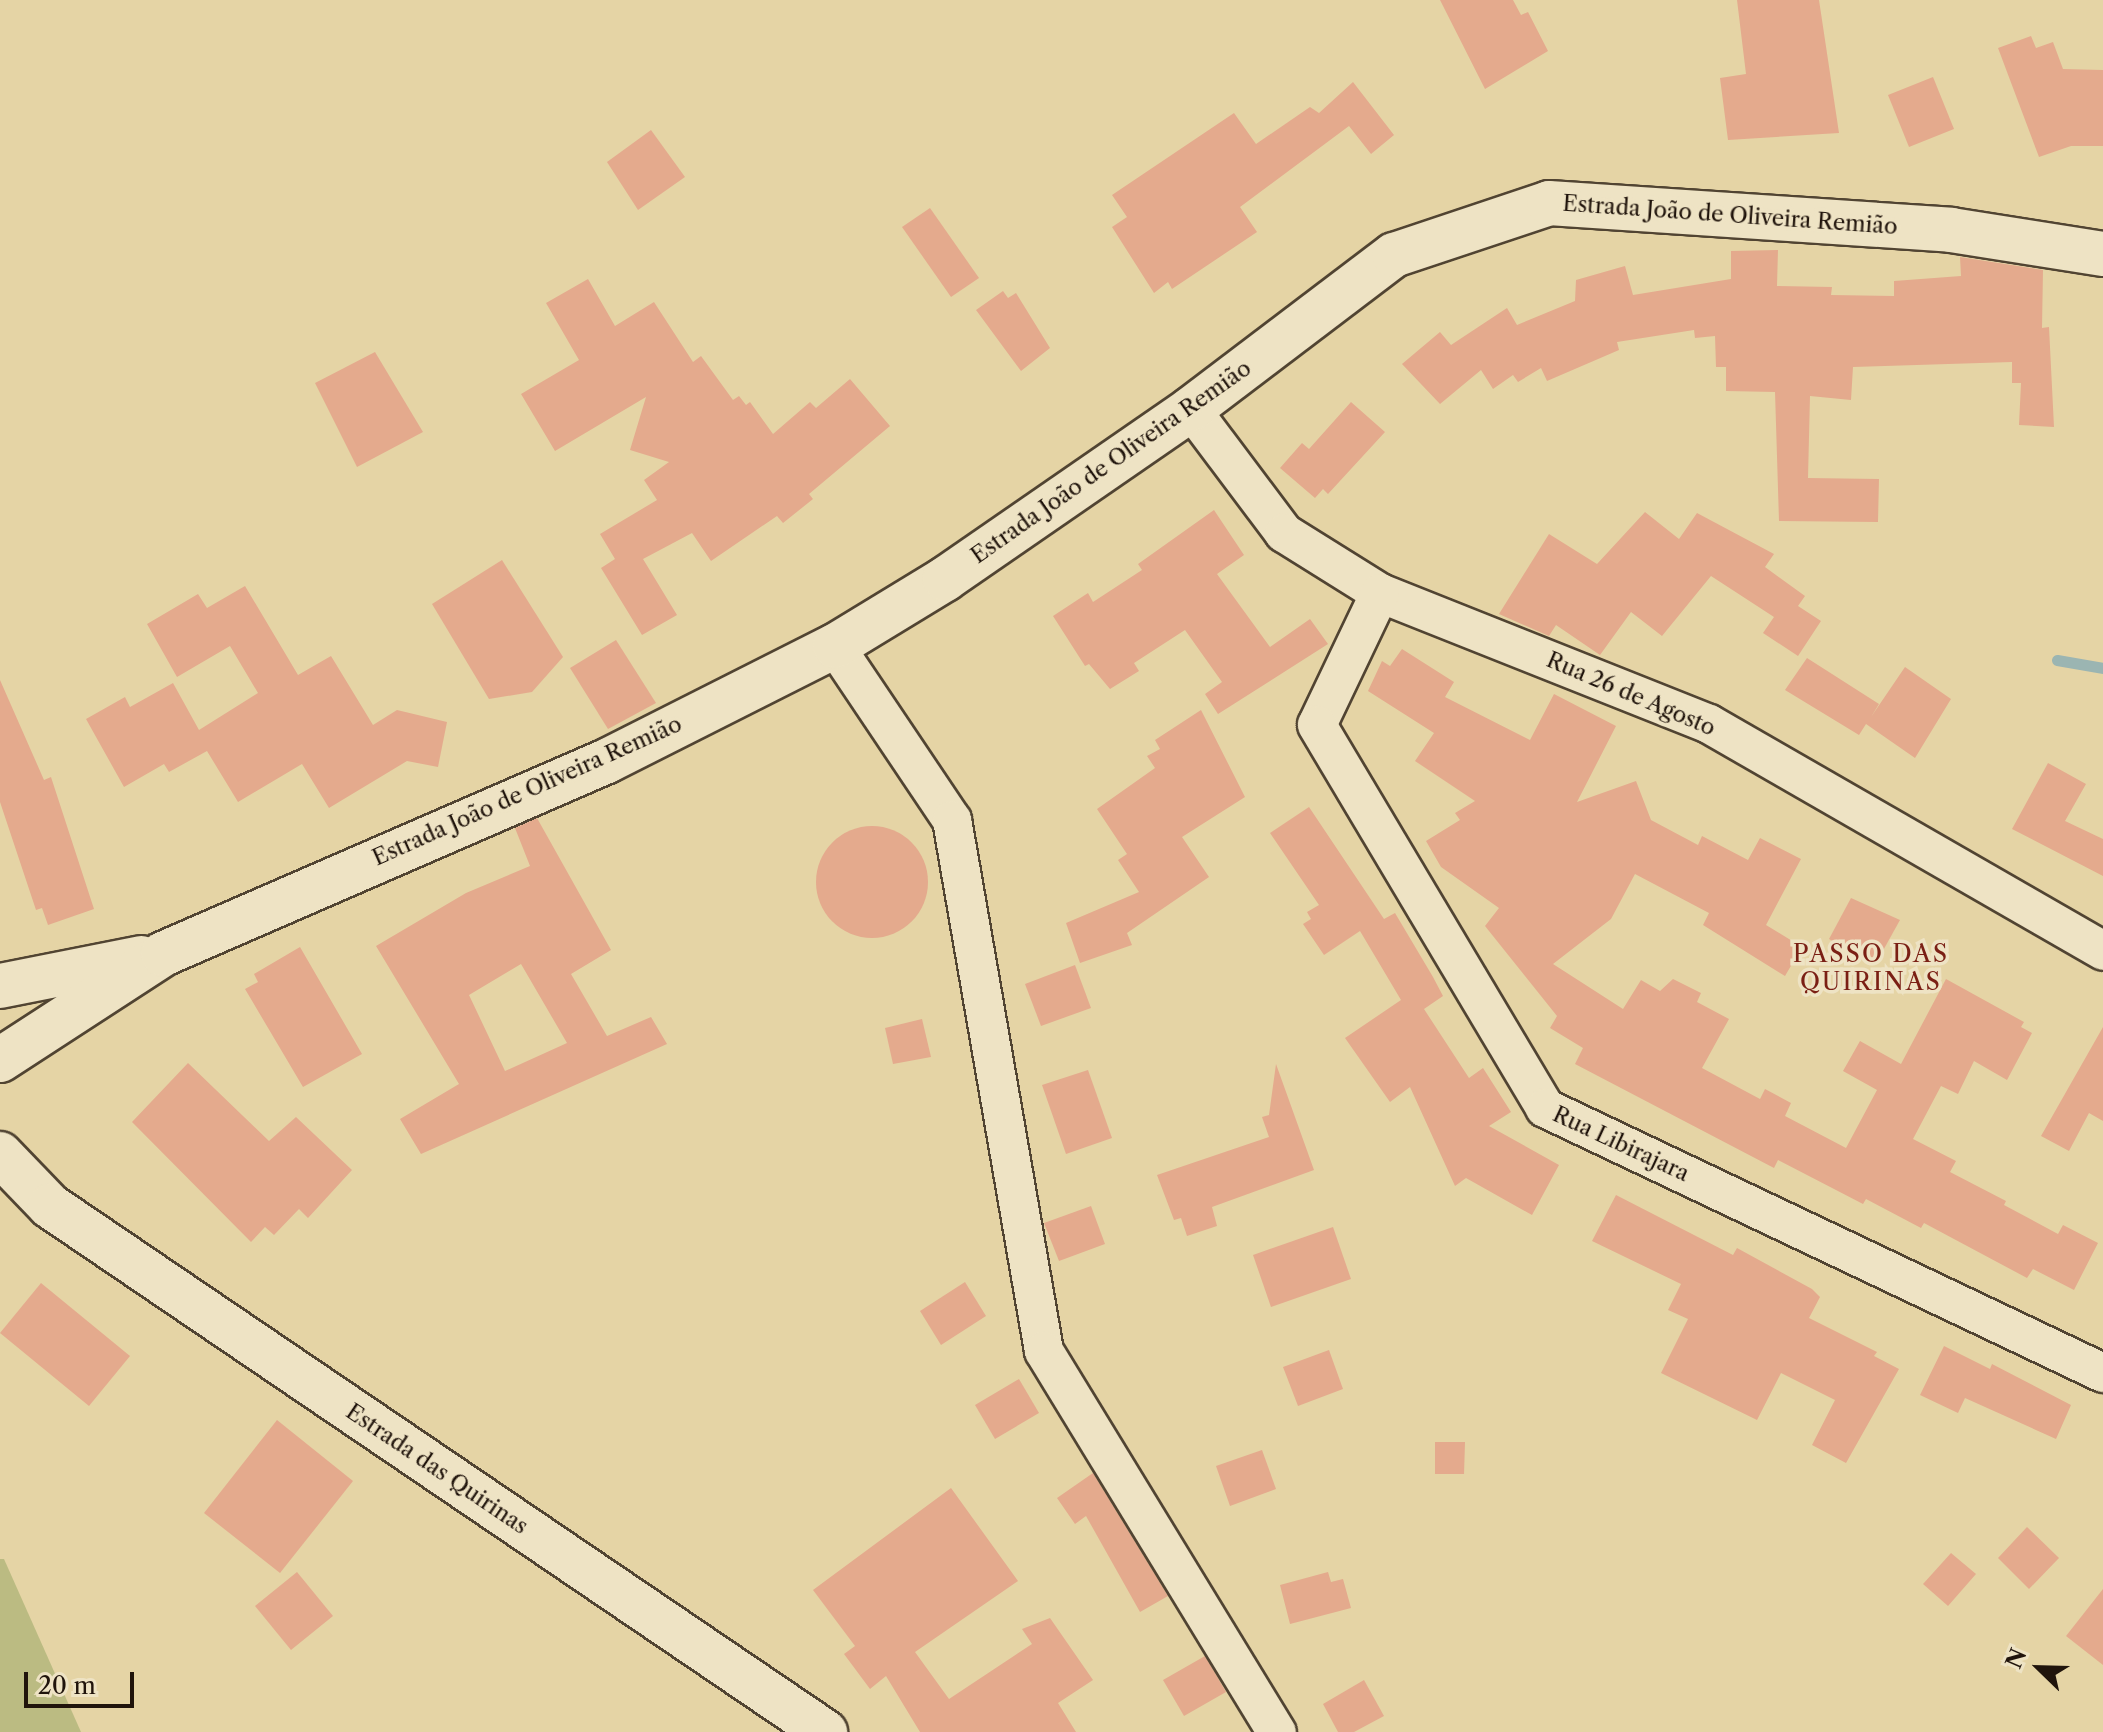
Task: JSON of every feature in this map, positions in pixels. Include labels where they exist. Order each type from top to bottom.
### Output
[{"type":"main road","name":"Estrada João de Oliveira Remião","points":[[0,1060],[163,954],[607,761],[835,646],[945,579],[1191,409],[1394,255],[1549,203],[1951,230],[2103,254]]},
{"type":"main road","name":"Estrada João de Oliveira Remião","points":[[0,986],[163,954]]},
{"type":"main road","name":"Estrada das Quirinas","points":[[0,1154],[50,1206],[825,1732]]},
{"type":"main road","name":"Estrada das Quirinas","points":[[0,1194],[50,1206]]},
{"type":"street","name":"Rua 26 de Agosto","points":[[1191,409],[1284,533],[1380,593],[1709,724],[2103,951]]},
{"type":"street","name":"Rua Libirajara","points":[[1380,593],[1317,725],[1545,1108],[2103,1373]]},
{"type":"street","points":[[835,646],[952,820],[1044,1351],[1277,1732]]},
{"type":"green space","points":[[0,1559],[4,1559],[81,1732],[0,1732]]},
{"type":"building","points":[[1440,0],[1513,0],[1521,15],[1528,12],[1548,51],[1485,89]]},
{"type":"building","points":[[1737,0],[1819,0],[1839,133],[1728,140],[1720,78],[1746,74]]},
{"type":"building","points":[[2031,36],[2036,48],[2053,42],[2063,69],[2103,70],[2103,146],[2071,146],[2039,157],[1998,48]]},
{"type":"building","points":[[1933,77],[1954,129],[1909,147],[1888,95]]},
{"type":"building","points":[[1353,82],[1394,135],[1371,154],[1349,126],[1240,207],[1257,232],[1172,289],[1168,282],[1154,293],[1112,227],[1127,217],[1112,195],[1234,113],[1256,144],[1310,107],[1319,113]]},
{"type":"building","points":[[651,130],[685,177],[638,210],[607,162]]},
{"type":"building","points":[[930,208],[979,278],[951,297],[902,227]]},
{"type":"building","points":[[1778,250],[1777,286],[1832,287],[1831,295],[1894,296],[1894,281],[1961,276],[1960,257],[2043,270],[2042,328],[2049,327],[2054,427],[2019,425],[2021,383],[2012,383],[2012,362],[1853,367],[1851,400],[1810,396],[1808,478],[1879,479],[1878,522],[1779,521],[1775,392],[1726,391],[1726,367],[1716,367],[1715,336],[1695,338],[1694,330],[1617,342],[1619,350],[1547,381],[1541,368],[1518,382],[1513,375],[1493,389],[1481,370],[1440,404],[1402,364],[1440,332],[1451,345],[1507,308],[1517,325],[1575,301],[1576,280],[1625,266],[1633,295],[1731,279],[1731,251]]},
{"type":"building","points":[[588,279],[615,326],[654,302],[693,362],[701,356],[733,400],[739,396],[746,405],[750,402],[773,434],[810,402],[816,408],[850,379],[890,426],[809,494],[813,499],[783,523],[777,516],[711,561],[692,533],[643,559],[677,615],[642,635],[601,568],[615,559],[600,534],[657,500],[644,480],[669,462],[630,450],[646,397],[555,451],[521,394],[579,360],[546,303]]},
{"type":"building","points":[[1003,291],[1008,298],[1016,293],[1050,348],[1021,371],[976,310]]},
{"type":"building","points":[[375,352],[423,432],[357,467],[315,383]]},
{"type":"building","points":[[1351,402],[1385,432],[1328,494],[1323,489],[1315,498],[1280,468],[1302,443],[1309,449]]},
{"type":"building","points":[[1214,510],[1244,555],[1217,574],[1270,647],[1310,619],[1328,644],[1218,714],[1205,694],[1222,682],[1185,630],[1134,663],[1139,671],[1110,689],[1089,664],[1085,666],[1053,616],[1088,593],[1093,602],[1142,570],[1138,564]]},
{"type":"building","points":[[1645,512],[1679,539],[1697,513],[1774,554],[1765,567],[1805,596],[1798,606],[1821,621],[1798,656],[1763,633],[1774,617],[1711,576],[1662,636],[1631,612],[1600,655],[1556,625],[1549,636],[1499,614],[1549,534],[1597,564]]},
{"type":"building","points":[[502,560],[563,657],[532,692],[489,699],[432,604]]},
{"type":"building","points":[[245,586],[298,675],[331,656],[373,725],[397,710],[447,722],[438,767],[407,761],[329,808],[302,764],[238,802],[207,751],[169,772],[164,764],[124,787],[86,719],[125,697],[130,707],[173,683],[199,730],[258,693],[230,646],[177,677],[147,624],[198,594],[207,608]]},
{"type":"building","points":[[616,640],[656,703],[608,729],[570,668]]},
{"type":"building","points":[[1402,649],[1454,682],[1445,697],[1530,740],[1554,694],[1616,726],[1577,802],[1636,781],[1651,820],[1698,845],[1702,836],[1748,860],[1760,838],[1801,859],[1766,925],[1802,947],[1785,976],[1703,925],[1709,913],[1635,874],[1611,919],[1553,964],[1623,1009],[1641,980],[1660,991],[1673,979],[1701,993],[1697,1002],[1729,1019],[1702,1068],[1760,1099],[1765,1089],[1791,1103],[1785,1116],[1846,1148],[1877,1090],[1843,1071],[1860,1041],[1901,1064],[1946,979],[2024,1022],[2021,1027],[2032,1033],[2007,1080],[1974,1061],[1958,1094],[1941,1086],[1913,1139],[1956,1161],[1950,1172],[2006,1201],[2004,1205],[2058,1234],[2063,1225],[2098,1243],[2074,1290],[2033,1269],[2027,1278],[1924,1223],[1921,1228],[1866,1199],[1863,1204],[1778,1160],[1774,1168],[1575,1064],[1583,1048],[1550,1028],[1557,1016],[1485,926],[1499,908],[1441,867],[1426,841],[1460,820],[1455,813],[1475,801],[1415,761],[1434,733],[1368,691],[1382,661],[1390,666]]},
{"type":"building","points":[[1807,658],[1879,704],[1871,717],[1905,667],[1951,699],[1915,758],[1866,724],[1859,735],[1785,690]]},
{"type":"building","points":[[0,680],[44,780],[51,777],[94,909],[48,925],[42,908],[36,910],[0,802]]},
{"type":"building","points":[[1201,710],[1245,797],[1182,837],[1209,877],[1127,933],[1132,945],[1080,963],[1066,923],[1139,892],[1118,860],[1127,854],[1097,809],[1155,768],[1147,756],[1160,749],[1155,740]]},
{"type":"building","points":[[2048,763],[2086,784],[2065,821],[2103,839],[2103,876],[2012,829]]},
{"type":"building","points":[[1309,807],[1384,919],[1395,913],[1433,977],[1443,996],[1424,1009],[1469,1078],[1483,1068],[1511,1112],[1489,1126],[1559,1165],[1532,1215],[1466,1178],[1455,1186],[1410,1087],[1390,1102],[1345,1038],[1401,1000],[1360,931],[1324,955],[1303,924],[1311,919],[1307,912],[1319,905],[1270,833]]},
{"type":"building","points":[[537,818],[611,950],[571,974],[607,1036],[651,1017],[667,1044],[421,1154],[400,1119],[459,1084],[376,946],[466,893],[530,866],[515,828]],"holes":[[[521,964],[567,1043],[505,1071],[469,995]]]},
{"type":"building","points":[[872,826],[894,830],[912,842],[924,860],[928,882],[924,904],[912,922],[894,934],[872,938],[850,934],[832,922],[820,904],[816,882],[820,860],[832,842],[850,830]]},
{"type":"building","points":[[1851,898],[1900,920],[1875,965],[1829,939]]},
{"type":"building","points":[[300,947],[362,1054],[303,1087],[245,989],[258,982],[254,974]]},
{"type":"building","points":[[1075,965],[1091,1008],[1041,1026],[1025,984]]},
{"type":"building","points":[[922,1019],[931,1057],[893,1064],[885,1028]]},
{"type":"building","points":[[2103,1027],[2103,1121],[2089,1113],[2069,1151],[2041,1136]]},
{"type":"building","points":[[188,1063],[269,1141],[296,1117],[352,1170],[308,1218],[299,1209],[274,1235],[265,1227],[251,1242],[132,1122]]},
{"type":"building","points":[[1276,1064],[1314,1170],[1212,1207],[1217,1226],[1187,1236],[1181,1218],[1174,1220],[1157,1175],[1269,1137],[1262,1117],[1269,1115]]},
{"type":"building","points":[[1088,1070],[1112,1138],[1066,1154],[1042,1085]]},
{"type":"building","points":[[1616,1195],[1733,1255],[1737,1248],[1812,1289],[1820,1297],[1809,1318],[1877,1352],[1874,1356],[1899,1369],[1846,1463],[1812,1445],[1835,1400],[1781,1373],[1757,1420],[1661,1373],[1688,1319],[1668,1310],[1681,1284],[1592,1241]]},
{"type":"building","points":[[1091,1206],[1105,1244],[1059,1261],[1044,1223]]},
{"type":"building","points":[[1333,1227],[1351,1279],[1271,1307],[1253,1255]]},
{"type":"building","points":[[965,1282],[986,1316],[941,1345],[920,1311]]},
{"type":"building","points":[[41,1283],[130,1356],[89,1406],[0,1333]]},
{"type":"building","points":[[1944,1346],[1990,1369],[1992,1364],[2071,1405],[2056,1439],[1965,1398],[1958,1413],[1920,1395]]},
{"type":"building","points":[[1329,1350],[1343,1389],[1298,1406],[1283,1367]]},
{"type":"building","points":[[1019,1379],[1039,1413],[995,1439],[975,1405]]},
{"type":"building","points":[[277,1420],[353,1481],[280,1573],[204,1513]]},
{"type":"building","points":[[1435,1442],[1465,1442],[1464,1474],[1435,1474]]},
{"type":"building","points":[[1262,1450],[1276,1489],[1230,1506],[1216,1466]]},
{"type":"building","points":[[1093,1473],[1168,1596],[1140,1612],[1086,1516],[1075,1524],[1057,1498]]},
{"type":"building","points":[[951,1488],[1018,1581],[915,1652],[949,1699],[1032,1644],[1022,1629],[1050,1618],[1093,1680],[1058,1703],[1076,1732],[920,1732],[886,1676],[870,1689],[844,1654],[855,1646],[813,1590]]},
{"type":"building","points":[[2027,1527],[2059,1558],[2029,1589],[1998,1558]]},
{"type":"building","points":[[1951,1553],[1976,1574],[1948,1606],[1923,1584]]},
{"type":"building","points":[[297,1572],[333,1616],[291,1650],[255,1606]]},
{"type":"building","points":[[1328,1572],[1331,1582],[1343,1579],[1351,1608],[1290,1624],[1280,1585]]},
{"type":"building","points":[[2103,1589],[2103,1665],[2066,1636]]},
{"type":"building","points":[[1205,1656],[1226,1692],[1184,1716],[1163,1680]]},
{"type":"building","points":[[1364,1680],[1384,1716],[1354,1732],[1338,1732],[1323,1704]]},
{"type":"waterway","points":[[2057,660],[2103,668]]},
{"type":"district","name":"PASSO DAS QUIRINAS","points":[[1871,968]]}]
